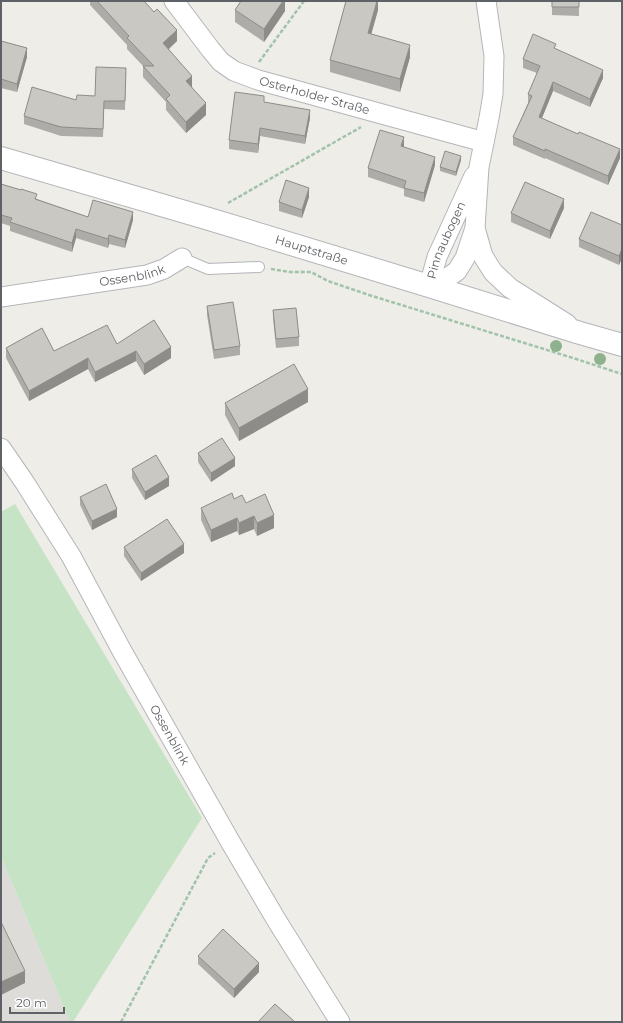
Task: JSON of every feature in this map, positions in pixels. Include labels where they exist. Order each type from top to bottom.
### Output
[{"type":"main road","name":"Hauptstraße","points":[[1,158],[202,217],[622,345]]},
{"type":"street","name":"Osterholder Straße","points":[[174,1],[221,62],[234,71],[258,80],[484,142]]},
{"type":"street","name":"Pinnaubogen","points":[[429,286],[444,280],[457,271],[466,258],[475,228],[479,167],[493,94],[494,56],[486,1]]},
{"type":"street","name":"Pinnaubogen","points":[[429,286],[437,258],[479,167]]},
{"type":"street","name":"Pinnaubogen","points":[[475,228],[482,256],[493,272],[510,288],[580,333]]},
{"type":"street","name":"Ossenblink","points":[[1,297],[147,275],[164,269],[182,258]]},
{"type":"street","name":"Ossenblink","points":[[1,448],[71,556],[122,651],[231,843],[281,928],[340,1022]]},
{"type":"lane","name":"Ossenblink","points":[[182,258],[208,269],[259,267]]},
{"type":"path","points":[[258,63],[304,1]]},
{"type":"path","points":[[226,205],[366,124]]},
{"type":"path","points":[[259,267],[290,272],[311,272],[328,281],[622,374]]},
{"type":"path","points":[[121,1022],[208,858],[231,843]]},
{"type":"shaded area","points":[[1,856],[70,1022],[1,1022]]},
{"type":"green space","points":[[15,504],[202,818],[73,1022],[70,1022],[1,856],[1,512]]},
{"type":"building","points":[[97,1],[144,1],[154,12],[157,9],[177,30],[163,43],[192,76],[186,81],[206,103],[186,122],[166,99],[170,95],[143,66],[154,66],[127,38],[129,36]]},
{"type":"building","points":[[241,1],[283,1],[264,29],[235,10]]},
{"type":"building","points":[[346,1],[377,1],[368,33],[410,45],[400,79],[330,60]]},
{"type":"building","points":[[552,1],[579,1],[579,7],[552,7]]},
{"type":"building","points":[[533,34],[556,44],[554,48],[603,70],[590,99],[553,82],[539,117],[578,134],[579,132],[620,149],[608,176],[513,137],[532,96],[528,94],[540,66],[523,59]]},
{"type":"building","points":[[1,41],[27,48],[17,84],[1,79]]},
{"type":"building","points":[[96,67],[126,68],[125,101],[104,101],[103,129],[61,127],[24,116],[32,87],[76,100],[77,95],[95,96]]},
{"type":"building","points":[[235,92],[264,96],[264,102],[310,110],[305,136],[260,128],[258,144],[229,140]]},
{"type":"building","points":[[380,130],[404,137],[401,146],[435,157],[424,193],[404,188],[406,181],[368,168]]},
{"type":"building","points":[[445,151],[461,156],[456,172],[440,167]]},
{"type":"building","points":[[286,180],[309,188],[302,210],[279,202]]},
{"type":"building","points":[[525,182],[564,199],[550,231],[511,213]]},
{"type":"building","points":[[1,184],[37,194],[35,199],[88,217],[93,200],[133,212],[125,240],[109,235],[108,239],[76,229],[72,243],[10,222],[12,218],[1,215]]},
{"type":"building","points":[[591,212],[622,225],[622,249],[619,256],[579,239]]},
{"type":"building","points":[[233,302],[240,346],[214,350],[207,306]]},
{"type":"building","points":[[296,308],[299,337],[276,339],[273,310]]},
{"type":"building","points":[[154,320],[171,347],[144,364],[136,351],[95,372],[88,358],[29,391],[6,348],[42,328],[54,351],[107,325],[117,344]]},
{"type":"building","points":[[294,364],[308,389],[239,428],[225,403]]},
{"type":"building","points":[[222,438],[235,458],[211,473],[198,453]]},
{"type":"building","points":[[156,455],[169,477],[145,492],[132,469]]},
{"type":"building","points":[[106,484],[117,509],[92,521],[80,497]]},
{"type":"building","points":[[232,493],[234,499],[242,495],[246,503],[265,494],[274,515],[257,523],[254,516],[239,523],[237,518],[211,530],[201,508]]},
{"type":"building","points":[[167,519],[184,544],[141,573],[124,547]]},
{"type":"building","points":[[1,922],[25,971],[1,982]]},
{"type":"building","points":[[223,929],[259,963],[234,989],[198,956]]},
{"type":"building","points":[[275,1004],[295,1022],[258,1022]]}]
